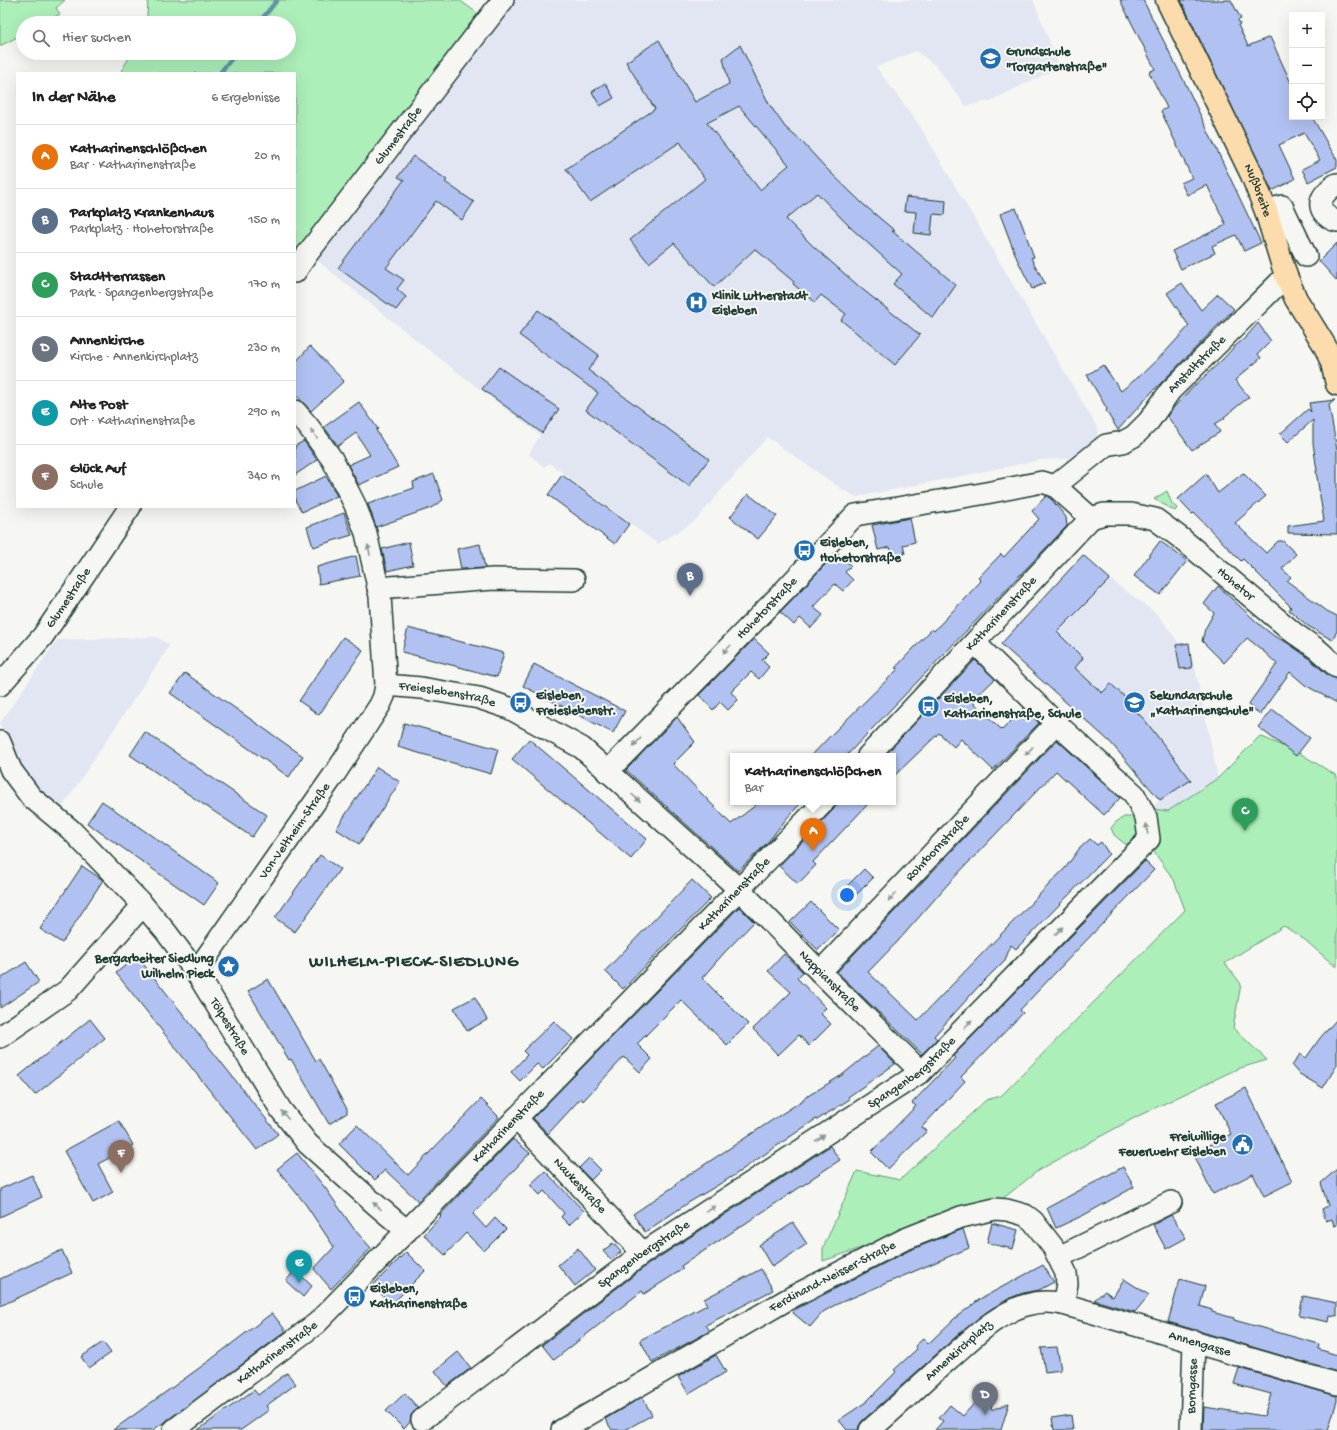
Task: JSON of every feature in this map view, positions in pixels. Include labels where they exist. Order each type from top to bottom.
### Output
[{"type":"main road","name":"Nußbreite","points":[[1168,0],[1252,175],[1266,211],[1286,276],[1296,298],[1325,346],[1332,363],[1337,384]]},
{"type":"street","name":"Glumestraße","points":[[296,271],[503,0]]},
{"type":"street","points":[[1337,184],[1322,197],[1321,206],[1324,215],[1330,220],[1337,221]]},
{"type":"street","points":[[1266,211],[1282,206],[1306,256]]},
{"type":"street","name":"Anstaltstraße","points":[[1054,486],[1106,445],[1123,442],[1134,436],[1149,421],[1170,390],[1286,276]]},
{"type":"street","points":[[296,412],[332,459],[355,505],[366,533],[380,596],[386,685]]},
{"type":"street","name":"Hohetorstraße","points":[[607,772],[855,516],[1042,482],[1054,486]]},
{"type":"street","points":[[1054,486],[1091,518]]},
{"type":"street","name":"Glumestraße","points":[[0,685],[43,636],[129,508]]},
{"type":"street","name":"Hohetor","points":[[1091,518],[1104,514],[1131,514],[1155,519],[1182,539],[1337,667]]},
{"type":"street","name":"Katharinenstraße","points":[[871,753],[1091,518]]},
{"type":"street","points":[[378,588],[493,579],[574,580]]},
{"type":"street","name":"Spangenbergstraße","points":[[422,1420],[643,1254],[921,1072],[1149,839],[1146,817],[1134,794],[1056,723],[975,643]]},
{"type":"street","name":"Hohetor","points":[[1317,649],[1337,656]]},
{"type":"street","name":"Freieslebenstraße","points":[[386,685],[420,688],[479,698],[509,708],[582,748],[740,890]]},
{"type":"street","name":"Von-Veltheim-Straße","points":[[196,972],[336,772],[380,705],[384,696],[386,685]]},
{"type":"street","name":"Rohrbornstraße","points":[[820,972],[1056,723]]},
{"type":"street","name":"Tölpestraße","points":[[0,742],[11,770],[30,797],[71,830],[143,905],[166,932],[196,972],[281,1110],[308,1144],[407,1231]]},
{"type":"street","name":"Katharinenstraße","points":[[174,1430],[317,1323],[821,805]]},
{"type":"street","name":"Nappianstraße","points":[[740,890],[921,1072]]},
{"type":"street","points":[[0,1037],[68,990],[143,905]]},
{"type":"street","name":"Naukestraße","points":[[516,1118],[643,1254]]},
{"type":"street","points":[[1059,1257],[1171,1202]]},
{"type":"street","name":"Ferdinand-Neisser-Straße","points":[[562,1430],[790,1298],[903,1240],[961,1217],[995,1209],[1008,1210],[1025,1215],[1040,1230],[1059,1257],[1067,1278],[1063,1304]]},
{"type":"street","name":"Annenkirchplatz","points":[[870,1430],[975,1336],[1001,1316],[1036,1302],[1063,1304]]},
{"type":"street","name":"Annengasse","points":[[1063,1304],[1337,1384]]},
{"type":"street","name":"Borngasse","points":[[1191,1430],[1194,1341]]},
{"type":"shaded area","name":"Klinik Lutherstadt Eisleben","points":[[512,0],[1033,0],[1060,67],[990,101],[966,106],[936,66],[916,51],[876,67],[918,123],[1098,429],[1096,441],[1082,455],[1064,459],[1040,460],[857,497],[843,490],[767,437],[695,521],[658,544],[549,463],[544,467],[529,454],[540,435],[426,348],[314,258]]},
{"type":"shaded area","name":"Sekundarschule „Katharinenschule\"","points":[[1083,555],[1110,579],[1158,615],[1194,663],[1218,778],[1168,811],[1152,809],[1160,799],[1110,742],[1001,644]]},
{"type":"shaded area","points":[[156,637],[170,645],[59,812],[10,759],[0,723],[57,640]]},
{"type":"green space","points":[[0,0],[65,0],[56,8],[60,14],[56,16],[16,16],[16,38],[0,46]]},
{"type":"green space","points":[[148,0],[459,0],[480,15],[296,259],[296,72],[121,72],[128,60],[296,60],[296,16],[147,16]]},
{"type":"green space","points":[[1167,491],[1172,504],[1177,508],[1175,511],[1154,499]]},
{"type":"green space","points":[[1260,736],[1301,754],[1337,776],[1337,966],[1336,967],[1305,940],[1284,926],[1225,963],[1241,984],[1233,1028],[1267,1060],[1237,1069],[1138,1116],[1039,1170],[1001,1200],[823,1261],[823,1248],[857,1171],[900,1180],[986,1100],[1001,1096],[1185,910],[1174,880],[1154,852],[1152,809],[1168,811],[1218,778]]},
{"type":"green space","points":[[1124,817],[1132,817],[1141,824],[1141,837],[1135,843],[1125,844],[1114,835],[1111,828],[1116,822]]},
{"type":"building","points":[[1120,0],[1143,0],[1187,87],[1261,243],[1244,251],[1236,235],[1212,246],[1215,253],[1181,269],[1172,251],[1226,225],[1207,185],[1187,195],[1181,183],[1192,178],[1161,111],[1167,108],[1149,72],[1155,69]]},
{"type":"building","points":[[1181,0],[1231,0],[1241,19],[1238,20],[1240,24],[1238,25],[1248,46],[1270,37],[1289,78],[1289,120],[1314,120],[1337,160],[1337,167],[1308,182],[1302,169],[1320,160],[1304,133],[1279,145],[1295,179],[1272,191]]},
{"type":"building","points":[[659,40],[695,102],[729,84],[723,58],[740,45],[769,104],[785,127],[803,143],[863,204],[895,231],[892,231],[956,285],[933,318],[893,284],[902,274],[851,228],[817,193],[786,219],[814,247],[862,289],[920,335],[895,365],[841,320],[846,314],[821,295],[815,302],[755,249],[714,287],[674,243],[649,263],[630,240],[705,179],[680,142],[590,202],[566,169],[655,109],[626,62]],"holes":[[[739,106],[789,165],[760,190],[707,123]]]},
{"type":"building","points":[[605,83],[614,98],[600,106],[592,92]]},
{"type":"building","points":[[413,156],[447,180],[445,182],[474,202],[462,220],[436,201],[386,268],[404,280],[397,289],[406,297],[396,310],[338,268],[404,180],[398,177]]},
{"type":"building","points":[[906,197],[946,201],[945,215],[933,214],[931,235],[914,233],[916,212],[904,211]]},
{"type":"building","points":[[1016,208],[1034,257],[1031,258],[1045,283],[1032,289],[1017,259],[1000,214]]},
{"type":"building","points":[[1337,243],[1337,281],[1319,261]]},
{"type":"building","points":[[1182,283],[1201,310],[1218,294],[1234,309],[1150,394],[1118,430],[1087,375],[1103,365],[1121,391],[1142,374],[1167,350],[1189,326],[1167,293]]},
{"type":"building","points":[[538,310],[599,355],[588,370],[709,459],[689,486],[586,410],[598,393],[519,335]]},
{"type":"building","points":[[1258,323],[1271,341],[1258,354],[1261,358],[1235,380],[1249,397],[1224,417],[1225,418],[1215,424],[1220,432],[1192,450],[1167,416],[1192,388],[1245,338]]},
{"type":"building","points":[[310,346],[344,381],[311,411],[296,395],[296,362]]},
{"type":"building","points":[[499,367],[559,409],[542,433],[482,389]]},
{"type":"building","points":[[1335,400],[1329,405],[1337,450],[1337,534],[1288,533],[1288,526],[1324,521],[1316,471],[1313,443],[1313,420],[1288,442],[1280,434],[1308,409],[1311,412],[1309,403]]},
{"type":"building","points":[[359,402],[378,429],[376,430],[398,467],[359,485],[348,465],[370,455],[356,433],[338,446],[324,427]]},
{"type":"building","points":[[304,441],[317,460],[296,474],[296,445]]},
{"type":"building","points":[[1243,473],[1266,496],[1235,523],[1266,553],[1278,541],[1283,541],[1296,554],[1282,569],[1291,577],[1287,581],[1327,611],[1337,616],[1337,631],[1332,640],[1308,626],[1289,610],[1291,607],[1243,559],[1241,561],[1194,513],[1192,514],[1178,499],[1206,474],[1218,493]]},
{"type":"building","points":[[434,474],[443,500],[431,508],[376,527],[368,504],[414,488],[413,482]]},
{"type":"building","points":[[562,475],[629,524],[615,544],[548,495]]},
{"type":"building","points":[[326,476],[337,496],[302,512],[296,502],[296,491]]},
{"type":"building","points":[[748,494],[777,516],[758,539],[730,517]]},
{"type":"building","points":[[1046,496],[1051,499],[1066,517],[1067,526],[849,753],[814,753],[898,669],[895,668],[932,629],[934,631],[981,581],[978,578],[1001,554],[1004,557],[1039,519],[1032,511]]},
{"type":"building","points":[[344,513],[352,535],[313,547],[307,527]]},
{"type":"building","points":[[910,518],[915,542],[903,545],[905,554],[892,557],[890,547],[878,550],[872,525]]},
{"type":"building","points":[[1160,541],[1187,561],[1160,595],[1134,576]]},
{"type":"building","points":[[409,542],[413,565],[387,571],[382,549]]},
{"type":"building","points":[[480,544],[485,568],[461,569],[457,549]]},
{"type":"building","points":[[837,552],[851,566],[845,572],[853,580],[843,591],[835,584],[813,607],[823,615],[811,628],[800,618],[794,625],[780,612]]},
{"type":"building","points":[[1083,555],[1110,579],[1057,632],[1083,658],[1075,668],[1102,693],[1111,684],[1126,698],[1124,700],[1144,719],[1191,780],[1160,800],[1110,742],[1001,644]]},
{"type":"building","points":[[356,556],[360,576],[319,584],[317,567]]},
{"type":"building","points":[[1218,586],[1274,636],[1305,655],[1329,676],[1337,679],[1337,703],[1305,685],[1290,672],[1260,714],[1248,705],[1277,664],[1247,638],[1224,663],[1202,641],[1205,629],[1214,613],[1204,604]]},
{"type":"building","points":[[408,628],[504,653],[497,677],[402,652]]},
{"type":"building","points":[[343,637],[363,650],[319,715],[299,701]]},
{"type":"building","points":[[754,639],[769,653],[762,660],[769,667],[759,679],[751,672],[731,692],[738,700],[728,710],[720,702],[713,710],[699,695]]},
{"type":"building","points":[[1189,643],[1192,668],[1180,669],[1176,645]]},
{"type":"building","points":[[975,660],[995,679],[972,701],[1002,730],[1024,708],[1039,723],[993,770],[961,739],[954,747],[939,733],[896,774],[896,753],[887,753]]},
{"type":"building","points":[[534,664],[625,711],[613,733],[523,686]]},
{"type":"building","points":[[185,673],[303,756],[289,777],[170,693]]},
{"type":"building","points":[[1272,709],[1310,738],[1296,756],[1258,727]]},
{"type":"building","points":[[677,717],[695,742],[673,764],[731,824],[756,805],[799,805],[767,843],[738,871],[626,770]]},
{"type":"building","points":[[404,723],[498,749],[491,774],[398,747]]},
{"type":"building","points":[[145,732],[267,815],[252,837],[130,755]]},
{"type":"building","points":[[529,739],[647,839],[631,859],[512,759]]},
{"type":"building","points":[[1057,740],[1120,798],[1104,815],[1056,771],[948,884],[899,940],[868,972],[918,1020],[1066,867],[1079,849],[1090,839],[1097,845],[1101,842],[1109,854],[1016,949],[1011,945],[1005,960],[978,987],[934,1036],[937,1039],[922,1054],[837,972]]},
{"type":"building","points":[[377,767],[400,782],[359,844],[336,829]]},
{"type":"building","points":[[102,801],[219,883],[204,905],[87,823]]},
{"type":"building","points":[[837,805],[867,805],[813,862],[816,865],[798,884],[779,866]]},
{"type":"building","points":[[320,855],[340,869],[295,932],[275,918]]},
{"type":"building","points":[[1145,861],[1154,870],[1020,1010],[1023,1013],[961,1077],[965,1081],[922,1127],[927,1131],[888,1169],[871,1152],[916,1106],[912,1103],[955,1058],[953,1056]]},
{"type":"building","points":[[82,866],[103,880],[62,943],[40,929]]},
{"type":"building","points":[[864,869],[873,878],[854,897],[845,888]]},
{"type":"building","points":[[692,880],[711,898],[623,989],[605,971]]},
{"type":"building","points":[[811,902],[839,930],[818,950],[790,922]]},
{"type":"building","points":[[739,907],[754,922],[702,978],[748,1024],[727,1045],[681,1000],[637,1044],[652,1059],[640,1072],[624,1057],[583,1101],[581,1098],[548,1134],[533,1118]]},
{"type":"building","points":[[784,954],[803,972],[797,978],[826,1008],[820,1013],[831,1024],[809,1046],[799,1035],[778,1055],[753,1029],[791,992],[768,971]]},
{"type":"building","points":[[137,956],[278,1134],[257,1150],[116,973]]},
{"type":"building","points":[[26,962],[39,982],[0,1008],[0,979]]},
{"type":"building","points":[[268,979],[316,1061],[319,1059],[347,1109],[347,1113],[329,1124],[291,1059],[289,1060],[248,991]]},
{"type":"building","points":[[475,997],[487,1020],[467,1031],[454,1008]]},
{"type":"building","points":[[90,1019],[105,1038],[35,1095],[19,1076]]},
{"type":"building","points":[[1337,1019],[1337,1065],[1323,1088],[1298,1073],[1292,1066],[1300,1054],[1306,1058],[1320,1038]]},
{"type":"building","points":[[554,1021],[573,1039],[543,1069],[537,1064],[520,1081],[511,1072],[527,1055],[523,1051]]},
{"type":"building","points":[[878,1046],[895,1064],[848,1097],[850,1099],[817,1120],[816,1119],[733,1176],[688,1203],[645,1232],[633,1214],[676,1185],[675,1184],[803,1099],[842,1075]]},
{"type":"building","name":"Freiwillige Feuerwehr Eisleben","points":[[1246,1088],[1292,1182],[1264,1196],[1253,1174],[1213,1194],[1193,1153],[1231,1134],[1216,1103]]},
{"type":"building","points":[[481,1099],[499,1117],[418,1201],[385,1170],[375,1180],[339,1144],[357,1125],[408,1175]]},
{"type":"building","points":[[119,1121],[133,1145],[98,1164],[113,1192],[93,1203],[64,1151]]},
{"type":"building","points":[[513,1139],[530,1153],[473,1214],[486,1228],[495,1218],[506,1229],[484,1251],[466,1233],[445,1255],[424,1235],[441,1216],[440,1215]]},
{"type":"building","points":[[830,1146],[840,1160],[681,1266],[683,1269],[644,1294],[642,1291],[554,1360],[542,1345],[650,1263]]},
{"type":"building","points":[[297,1153],[326,1189],[354,1229],[371,1248],[331,1289],[314,1269],[334,1247],[306,1205],[277,1169]]},
{"type":"building","points":[[589,1158],[601,1170],[591,1180],[579,1168]]},
{"type":"building","points":[[1123,1167],[1134,1187],[1084,1215],[1056,1228],[1047,1208]]},
{"type":"building","points":[[1337,1169],[1337,1225],[1334,1226],[1332,1219],[1326,1221],[1322,1209],[1328,1206],[1321,1183]]},
{"type":"building","points":[[545,1171],[584,1211],[569,1225],[561,1217],[564,1213],[544,1191],[540,1195],[530,1185]]},
{"type":"building","points":[[32,1175],[42,1197],[0,1217],[0,1189]]},
{"type":"building","points":[[1171,1215],[1186,1238],[1166,1249],[1153,1225]]},
{"type":"building","points":[[793,1223],[807,1244],[772,1267],[759,1245]]},
{"type":"building","points":[[992,1223],[1018,1230],[1013,1249],[987,1243]]},
{"type":"building","points":[[963,1229],[969,1248],[835,1305],[823,1312],[810,1327],[793,1313],[796,1309],[908,1251]]},
{"type":"building","points":[[613,1243],[621,1252],[611,1260],[603,1251]]},
{"type":"building","points":[[578,1248],[595,1270],[575,1286],[558,1265]]},
{"type":"building","points":[[62,1250],[72,1273],[0,1306],[0,1279]]},
{"type":"building","points":[[406,1252],[425,1271],[391,1305],[373,1285]]},
{"type":"building","points":[[1043,1265],[1054,1282],[1039,1290],[1023,1293],[1010,1298],[988,1311],[959,1334],[862,1421],[858,1430],[847,1430],[839,1420],[866,1402],[896,1372],[894,1370],[917,1349],[915,1346],[924,1338],[928,1344],[955,1318],[980,1299]]},
{"type":"building","points":[[761,1269],[773,1290],[706,1325],[710,1331],[652,1362],[640,1340],[707,1305],[704,1299]]},
{"type":"building","points":[[295,1270],[312,1286],[303,1297],[286,1281]]},
{"type":"building","points":[[1124,1279],[1149,1295],[1135,1312],[1094,1300],[1105,1291],[1113,1297]]},
{"type":"building","points":[[1180,1279],[1205,1286],[1200,1306],[1212,1310],[1212,1312],[1234,1318],[1234,1320],[1319,1344],[1318,1349],[1337,1355],[1337,1372],[1168,1322]]},
{"type":"building","points":[[1303,1296],[1337,1303],[1337,1316],[1330,1315],[1329,1322],[1299,1316]]},
{"type":"building","points":[[272,1313],[286,1331],[187,1406],[153,1430],[113,1430],[209,1361]]},
{"type":"building","points":[[103,1342],[111,1353],[89,1368],[81,1357]]},
{"type":"building","points":[[1057,1347],[1061,1370],[1045,1372],[1041,1348]]},
{"type":"building","points":[[458,1352],[471,1368],[447,1386],[435,1371]]},
{"type":"building","points":[[716,1355],[726,1372],[689,1394],[678,1377]]},
{"type":"building","points":[[1239,1368],[1337,1396],[1337,1401],[1328,1430],[1203,1430],[1204,1407],[1264,1416],[1271,1394],[1234,1384]]},
{"type":"building","points":[[287,1373],[296,1384],[266,1406],[269,1410],[241,1430],[198,1430],[254,1390],[258,1395]]},
{"type":"building","points":[[994,1392],[991,1410],[1009,1403],[1001,1430],[935,1430],[943,1421],[939,1418],[950,1405],[963,1416],[978,1399]]},
{"type":"building","points":[[405,1393],[418,1408],[411,1415],[410,1422],[404,1429],[386,1411]]},
{"type":"building","points":[[642,1397],[652,1415],[625,1430],[612,1430],[605,1419]]},
{"type":"building","points":[[1071,1415],[1073,1430],[1054,1430],[1052,1418]]},
{"type":"waterway","points":[[264,16],[277,0]]},
{"type":"waterway","points":[[221,72],[230,60]]},
{"type":"place","name":"Grundschule \"Torgartenstraße\"","points":[[991,59]]},
{"type":"place","name":"Klinik Lutherstadt Eisleben","points":[[697,303]]},
{"type":"place","name":"Eisleben, Hohetorstraße","points":[[804,550]]},
{"type":"place","name":"Parkplatz Krankenhaus","points":[[690,596]]},
{"type":"place","name":"Eisleben, Freieslebenstr.","points":[[520,703]]},
{"type":"place","name":"Sekundarschule „Katharinenschule\"","points":[[1134,703]]},
{"type":"place","name":"Eisleben, Katharinenstraße, Schule","points":[[929,706]]},
{"type":"place","name":"Stadtterrassen","points":[[1245,831]]},
{"type":"place","name":"Katharinenschlößchen","points":[[813,851]]},
{"type":"place","name":"Bergarbeiter Siedlung Wilhelm Pieck","points":[[229,966]]},
{"type":"place","name":"Freiwillige Feuerwehr Eisleben","points":[[1242,1144]]},
{"type":"place","name":"Glück Auf","points":[[121,1173]]},
{"type":"place","name":"Alte Post","points":[[299,1283]]},
{"type":"place","name":"Eisleben, Katharinenstraße","points":[[354,1296]]},
{"type":"place","name":"Annenkirche","points":[[985,1415]]},
{"type":"district","name":"WILHELM-PIECK-SIEDLUNG","points":[[414,963]]}]
